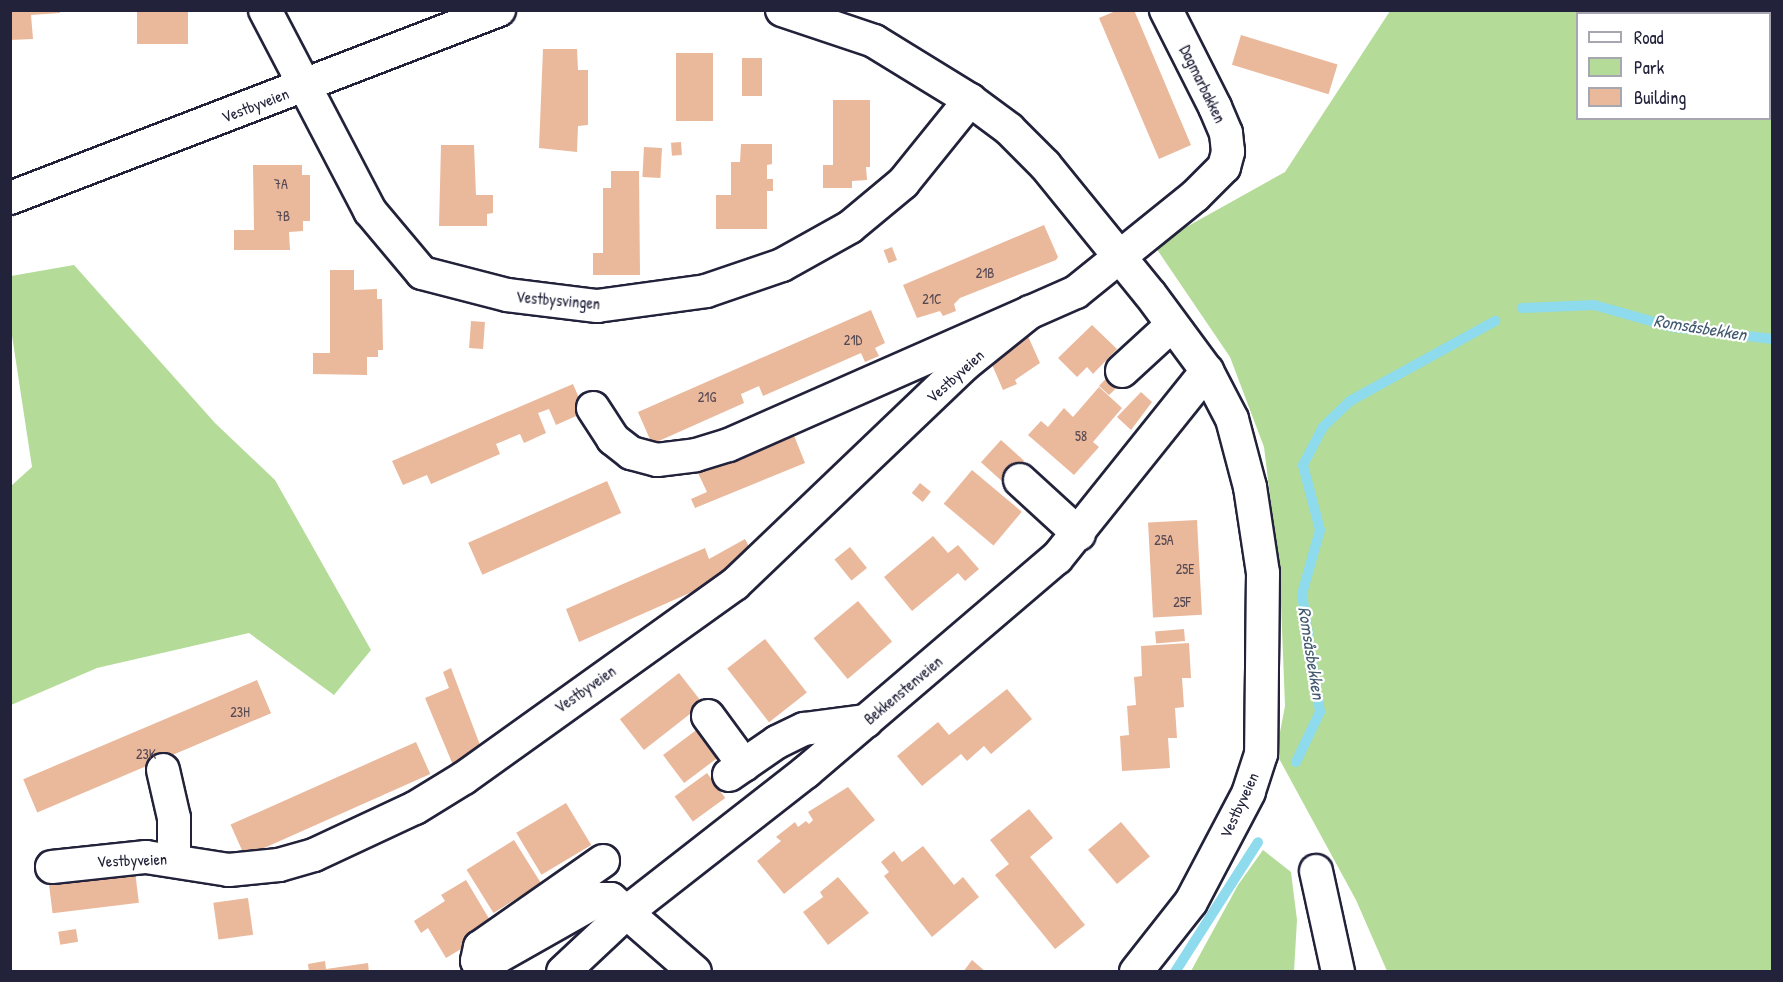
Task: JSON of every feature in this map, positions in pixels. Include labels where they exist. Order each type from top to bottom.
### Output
[{"type":"street","name":"Vestbysvingen","points":[[265,10],[370,211],[422,273],[507,295],[597,306],[706,291],[782,265],[850,226],[903,183],[970,100]]},
{"type":"street","name":"Vestbyveien","points":[[10,198],[499,10]]},
{"type":"street","name":"Vestbyveien","points":[[782,10],[874,41],[970,100],[1009,129],[1045,165],[1119,256],[1207,372],[1232,419],[1250,487],[1261,563],[1264,685],[1261,754],[1249,792],[1191,902],[1136,972]]},
{"type":"street","name":"Dagmarbakken","points":[[1119,256],[1196,196],[1224,166],[1228,152],[1226,133],[1215,106],[1167,10]]},
{"type":"street","name":"Vestbyveien","points":[[593,408],[613,439],[631,453],[657,460],[696,455],[729,445],[1076,292],[1119,256]]},
{"type":"street","name":"Vestbyveien","points":[[52,867],[121,857],[174,858],[229,870],[279,865],[314,855],[365,832],[464,778],[735,584],[964,365],[1030,312]]},
{"type":"street","points":[[1122,372],[1172,325]]},
{"type":"street","name":"Bekkenstenveien","points":[[563,972],[628,911],[806,772],[1015,598],[1079,534],[1207,372]]},
{"type":"street","points":[[1020,480],[1079,534]]},
{"type":"street","points":[[708,716],[737,770],[804,729],[866,721]]},
{"type":"street","points":[[163,770],[174,818],[174,858]]},
{"type":"street","points":[[603,861],[480,947],[477,961],[485,964],[600,899],[611,899],[628,911],[695,972]]},
{"type":"street","points":[[1316,871],[1338,972]]},
{"type":"green space","points":[[1747,10],[1749,12],[1576,12],[1576,120],[1771,120],[1771,34],[1772,36],[1772,971],[1387,971],[1356,900],[1276,753],[1285,706],[1280,578],[1264,447],[1230,357],[1154,245],[1285,172],[1390,11]]},
{"type":"green space","points":[[74,265],[215,423],[275,480],[371,650],[334,695],[249,633],[97,668],[11,705],[11,486],[32,467],[11,329],[11,276]]},
{"type":"green space","points":[[1263,850],[1291,872],[1297,920],[1294,971],[1191,971],[1238,885]]},
{"type":"building","points":[[10,10],[60,10],[60,13],[31,15],[33,39],[10,40]]},
{"type":"building","points":[[137,10],[188,10],[188,44],[137,44]]},
{"type":"building","points":[[1118,10],[1134,10],[1191,145],[1159,159],[1099,18]]},
{"type":"building","points":[[1241,35],[1338,65],[1329,94],[1232,65]]},
{"type":"building","points":[[543,49],[577,49],[578,70],[588,70],[588,125],[578,126],[577,152],[539,148]]},
{"type":"building","points":[[676,53],[713,53],[713,121],[676,121]]},
{"type":"building","points":[[742,58],[762,58],[762,96],[742,96]]},
{"type":"building","points":[[833,100],[870,100],[870,167],[866,167],[867,180],[852,181],[852,188],[823,188],[823,165],[833,165]]},
{"type":"building","points":[[681,142],[682,155],[672,156],[671,143]]},
{"type":"building","points":[[741,144],[772,144],[772,164],[767,165],[767,179],[773,179],[773,191],[767,191],[767,229],[716,229],[716,195],[731,195],[731,162],[740,162]]},
{"type":"building","points":[[441,145],[474,145],[476,195],[493,195],[493,213],[487,214],[487,226],[439,226]]},
{"type":"building","points":[[644,147],[662,148],[660,178],[642,177]]},
{"type":"building","points":[[253,165],[302,165],[302,175],[310,175],[310,221],[303,221],[303,231],[289,232],[290,250],[234,250],[234,230],[254,230]]},
{"type":"building","points":[[611,171],[639,171],[640,275],[593,275],[593,253],[603,253],[603,188],[611,188]]},
{"type":"building","points":[[1044,225],[1058,257],[1056,260],[960,298],[954,304],[956,311],[943,316],[940,311],[917,318],[903,285]]},
{"type":"building","points":[[892,247],[897,260],[889,263],[884,250]]},
{"type":"building","points":[[330,270],[354,270],[354,290],[377,289],[377,299],[382,299],[383,350],[378,350],[378,357],[367,357],[367,375],[313,374],[313,353],[330,353]]},
{"type":"building","points":[[871,310],[885,343],[875,348],[879,356],[865,362],[861,353],[763,396],[759,386],[741,394],[744,403],[652,444],[638,412]]},
{"type":"building","points":[[471,321],[485,322],[483,349],[469,348]]},
{"type":"building","points":[[1092,325],[1117,349],[1093,374],[1087,367],[1077,377],[1058,358]]},
{"type":"building","points":[[1027,334],[1040,363],[1015,380],[1017,384],[1003,390],[990,360],[1003,354],[1001,350]]},
{"type":"building","points":[[1115,369],[1125,380],[1109,395],[1099,386]]},
{"type":"building","points":[[573,384],[585,412],[556,425],[549,409],[538,413],[546,433],[524,443],[520,434],[496,444],[500,454],[431,484],[427,475],[403,485],[392,461]]},
{"type":"building","points":[[1099,387],[1122,408],[1093,442],[1099,447],[1074,475],[1028,435],[1041,421],[1048,427],[1064,408],[1073,417]]},
{"type":"building","points":[[1141,392],[1152,402],[1131,430],[1117,417]]},
{"type":"building","points":[[793,433],[805,463],[695,508],[691,499],[707,492],[698,473]]},
{"type":"building","points":[[1001,440],[1024,461],[1004,483],[981,462]]},
{"type":"building","points":[[972,470],[1022,512],[994,545],[944,504]]},
{"type":"building","points":[[607,481],[621,513],[482,575],[468,543]]},
{"type":"building","points":[[920,483],[931,492],[923,502],[912,493]]},
{"type":"building","points":[[1197,520],[1202,615],[1153,617],[1148,523]]},
{"type":"building","points":[[933,536],[948,553],[958,545],[979,569],[965,581],[958,573],[912,611],[884,577]]},
{"type":"building","points":[[745,539],[753,554],[717,575],[719,580],[579,642],[566,609],[705,548],[709,559]]},
{"type":"building","points":[[850,547],[867,568],[851,581],[834,560]]},
{"type":"building","points":[[858,601],[892,642],[848,679],[814,638]]},
{"type":"building","points":[[1184,629],[1185,641],[1156,643],[1155,632]]},
{"type":"building","points":[[765,639],[807,693],[769,722],[727,669]]},
{"type":"building","points":[[1189,643],[1191,678],[1182,678],[1184,707],[1175,708],[1177,738],[1168,738],[1170,768],[1122,771],[1120,736],[1129,735],[1127,706],[1136,705],[1134,677],[1142,676],[1141,646]]},
{"type":"building","points":[[451,668],[483,753],[453,765],[425,698],[449,688],[443,672]]},
{"type":"building","points":[[679,673],[703,704],[644,750],[620,719]]},
{"type":"building","points":[[257,680],[271,713],[37,812],[23,779]]},
{"type":"building","points":[[1007,689],[1032,719],[991,754],[984,746],[967,761],[961,754],[922,786],[897,756],[938,722],[949,735]]},
{"type":"building","points":[[699,728],[720,756],[684,783],[663,755]]},
{"type":"building","points":[[416,742],[430,774],[245,857],[231,825]]},
{"type":"building","points":[[707,773],[725,798],[693,822],[675,797]]},
{"type":"building","points":[[848,787],[875,820],[784,894],[757,861],[781,841],[776,837],[795,822],[798,827],[806,821],[809,824],[813,820],[808,812]]},
{"type":"building","points":[[566,803],[591,845],[542,875],[516,833]]},
{"type":"building","points":[[1029,809],[1053,838],[1030,857],[1085,925],[1055,949],[995,875],[1009,864],[990,840]]},
{"type":"building","points":[[1121,822],[1150,856],[1117,884],[1088,850]]},
{"type":"building","points":[[514,840],[541,883],[494,913],[467,870]]},
{"type":"building","points":[[923,846],[954,885],[963,877],[979,897],[932,937],[884,876],[889,872],[881,862],[894,851],[902,862]]},
{"type":"building","points":[[135,871],[139,903],[53,913],[49,882]]},
{"type":"building","points":[[838,877],[869,913],[828,945],[803,912],[823,897],[820,892]]},
{"type":"building","points":[[466,880],[491,922],[467,937],[471,943],[446,958],[428,928],[421,933],[414,921],[445,901],[441,895]]},
{"type":"building","points":[[248,898],[253,935],[218,940],[213,903]]},
{"type":"building","points":[[76,929],[78,942],[60,945],[58,932]]},
{"type":"building","points":[[972,960],[986,972],[963,972]]},
{"type":"building","points":[[325,961],[326,969],[368,963],[369,972],[309,972],[308,964]]},
{"type":"waterway","name":"Romsåsbekken","points":[[1522,308],[1594,305],[1672,327],[1772,339]]},
{"type":"waterway","name":"Romsåsbekken","points":[[1296,762],[1320,712],[1302,594],[1320,530],[1303,465],[1323,427],[1350,401],[1495,321]]},
{"type":"waterway","name":"Romsåsbekken","points":[[1175,972],[1258,842]]}]
